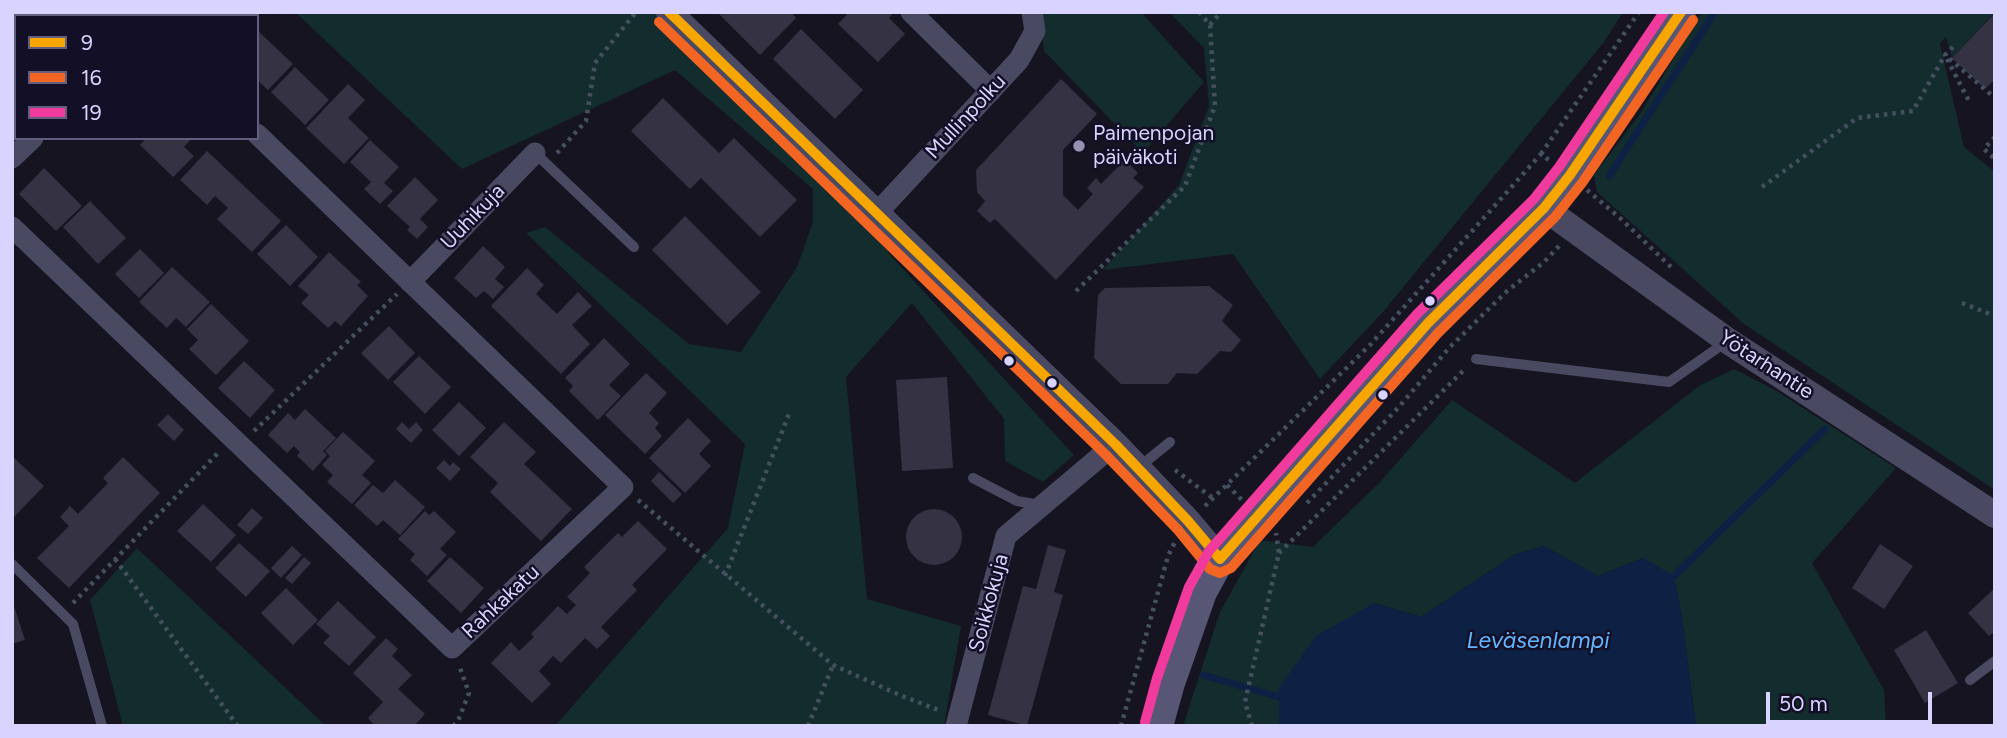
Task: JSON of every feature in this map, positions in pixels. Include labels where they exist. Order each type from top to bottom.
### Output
[{"type":"main road","points":[[1158,726],[1202,592],[1220,559],[1428,323],[1544,208],[1570,175],[1681,12]]},
{"type":"street","points":[[669,12],[1115,444],[1220,559]]},
{"type":"street","points":[[911,12],[991,91]]},
{"type":"street","name":"Mullinpolku","points":[[877,212],[1019,60],[1035,31],[1032,12]]},
{"type":"street","points":[[259,136],[623,487]]},
{"type":"street","points":[[12,158],[31,140]]},
{"type":"street","name":"Uuhikuja","points":[[410,282],[541,159]]},
{"type":"street","name":"Yötarhantie","points":[[1544,208],[1728,341],[1995,515]]},
{"type":"street","name":"Rahkakatu","points":[[12,228],[453,648],[623,487]]},
{"type":"street","name":"Soikkokuja","points":[[957,721],[1006,536],[1115,444]]},
{"type":"lane","points":[[541,159],[634,247]]},
{"type":"lane","points":[[1476,359],[1668,382],[1728,341]]},
{"type":"lane","points":[[1138,468],[1170,442]]},
{"type":"lane","points":[[973,478],[1017,501],[1043,506]]},
{"type":"lane","points":[[12,564],[73,624],[102,726]]},
{"type":"lane","points":[[1970,680],[1995,661]]},
{"type":"path","points":[[541,159],[586,121],[595,63],[636,12]]},
{"type":"path","points":[[1076,291],[1185,186],[1216,106],[1210,25],[1199,12]]},
{"type":"path","points":[[1210,25],[1221,12]]},
{"type":"path","points":[[1121,726],[1168,556],[1188,521],[1214,499],[1370,345],[1541,154],[1639,12]]},
{"type":"path","points":[[1762,187],[1857,118],[1913,111],[1945,55],[1953,47]]},
{"type":"path","points":[[1945,55],[1995,98]]},
{"type":"path","points":[[1945,55],[1970,103]]},
{"type":"path","points":[[1995,137],[1984,149],[1995,159]]},
{"type":"path","points":[[1541,154],[1620,218],[1676,272]]},
{"type":"path","points":[[1302,508],[1382,425],[1459,338],[1507,291],[1544,262],[1574,231]]},
{"type":"path","points":[[62,613],[236,441],[410,282]]},
{"type":"path","points":[[1962,303],[1995,316]]},
{"type":"path","points":[[1279,553],[1476,359]]},
{"type":"path","points":[[726,576],[789,414]]},
{"type":"path","points":[[623,487],[833,665],[957,721]]},
{"type":"path","points":[[1252,726],[1245,699],[1279,553],[1277,534],[1286,526]]},
{"type":"path","points":[[115,559],[237,726]]},
{"type":"path","points":[[453,648],[469,693],[457,724]]},
{"type":"path","points":[[808,726],[833,665]]},
{"type":"green space","points":[[295,12],[656,12],[775,128],[861,217],[892,257],[1074,455],[1043,482],[1005,461],[1004,419],[912,303],[846,377],[867,599],[961,626],[944,726],[555,726],[728,528],[745,444],[526,233],[545,227],[689,344],[741,352],[797,267],[813,222],[813,189],[675,70],[462,169]]},
{"type":"green space","points":[[1040,12],[1141,12],[1204,82],[1143,153],[1044,51]]},
{"type":"green space","points":[[1169,12],[1623,12],[1604,42],[1383,312],[1320,379],[1233,254],[1103,270],[1179,185],[1209,106],[1204,48]]},
{"type":"green space","points":[[1702,12],[1995,12],[1952,58],[1946,37],[1940,44],[1964,147],[1995,172],[1995,490],[1744,324],[1597,192],[1594,175],[1640,114]]},
{"type":"green space","points":[[1734,369],[1775,390],[1896,468],[1812,563],[1884,690],[1886,726],[1696,726],[1681,611],[1643,558],[1598,576],[1544,546],[1514,555],[1421,617],[1374,603],[1279,688],[1279,726],[1183,726],[1220,612],[1260,540],[1313,547],[1379,483],[1452,400],[1575,483],[1699,386]]},
{"type":"green space","points":[[137,548],[326,726],[123,726],[90,600]]},
{"type":"water","name":"Leväsenlampi","points":[[1544,546],[1598,576],[1643,558],[1674,576],[1696,726],[1279,726],[1279,688],[1316,636],[1374,603],[1421,617],[1514,555]]},
{"type":"building","points":[[38,12],[93,14],[40,14]]},
{"type":"building","points":[[239,12],[241,14],[190,14]]},
{"type":"building","points":[[717,12],[791,12],[796,18],[760,55]]},
{"type":"building","points":[[849,12],[894,12],[889,18],[905,34],[878,62],[838,24]]},
{"type":"building","points":[[1995,13],[1995,79],[1985,89],[1952,58]]},
{"type":"building","points":[[801,29],[863,90],[835,119],[773,59]]},
{"type":"building","points":[[259,32],[293,64],[268,90],[259,82]]},
{"type":"building","points":[[295,67],[329,100],[305,125],[271,92]]},
{"type":"building","points":[[1061,79],[1097,114],[1063,150],[1063,195],[1078,210],[1093,194],[1087,188],[1096,178],[1101,184],[1119,166],[1113,161],[1119,154],[1138,173],[1133,178],[1144,187],[1056,280],[995,219],[990,223],[977,211],[985,201],[977,192],[976,170]]},
{"type":"building","points":[[348,84],[365,100],[348,118],[369,138],[344,164],[306,128]]},
{"type":"building","points":[[663,98],[719,153],[734,138],[797,200],[760,237],[701,178],[690,189],[631,131]]},
{"type":"building","points":[[144,140],[190,140],[184,147],[194,156],[173,177],[140,145]]},
{"type":"building","points":[[370,140],[399,167],[384,183],[393,191],[380,204],[364,189],[371,182],[350,162]]},
{"type":"building","points":[[207,151],[281,221],[252,252],[217,219],[228,208],[215,196],[207,205],[180,180]]},
{"type":"building","points":[[44,168],[82,206],[56,231],[19,194]]},
{"type":"building","points":[[415,177],[438,200],[420,219],[428,227],[417,239],[407,230],[410,227],[387,206]]},
{"type":"building","points":[[90,201],[126,238],[98,264],[63,227]]},
{"type":"building","points":[[685,216],[761,292],[727,325],[652,250]]},
{"type":"building","points":[[286,225],[318,257],[290,286],[257,254]]},
{"type":"building","points":[[483,246],[505,267],[495,279],[504,287],[493,299],[484,291],[476,298],[454,278]]},
{"type":"building","points":[[140,249],[164,273],[139,298],[115,274]]},
{"type":"building","points":[[329,252],[361,282],[357,285],[368,296],[341,326],[335,321],[328,328],[301,303],[309,295],[298,286]]},
{"type":"building","points":[[172,267],[210,302],[186,327],[176,318],[167,328],[139,302]]},
{"type":"building","points":[[527,268],[544,285],[536,294],[557,314],[578,292],[592,306],[572,325],[590,344],[561,374],[491,306]]},
{"type":"building","points":[[1209,286],[1233,305],[1222,321],[1241,340],[1231,352],[1220,351],[1197,374],[1177,373],[1168,384],[1121,384],[1094,358],[1098,295],[1105,288]]},
{"type":"building","points":[[211,304],[249,341],[216,375],[189,349],[198,340],[187,329]]},
{"type":"building","points":[[389,326],[415,353],[388,380],[361,353]]},
{"type":"building","points":[[604,338],[630,364],[609,385],[621,396],[598,420],[569,391],[573,386],[565,378]]},
{"type":"building","points":[[419,356],[451,387],[425,414],[393,382]]},
{"type":"building","points":[[244,361],[275,390],[250,418],[218,388]]},
{"type":"building","points":[[646,373],[667,393],[649,413],[659,423],[655,428],[662,436],[645,454],[605,415]]},
{"type":"building","points":[[947,377],[953,468],[902,471],[896,380]]},
{"type":"building","points":[[459,402],[486,428],[459,456],[432,430]]},
{"type":"building","points":[[305,409],[336,438],[323,451],[327,455],[313,471],[297,456],[300,452],[294,446],[287,453],[268,435],[288,413],[295,420]]},
{"type":"building","points":[[168,414],[184,430],[174,441],[157,425]]},
{"type":"building","points":[[688,418],[711,441],[699,454],[711,466],[685,493],[649,458]]},
{"type":"building","points":[[402,422],[409,429],[416,422],[423,430],[411,443],[396,429]]},
{"type":"building","points":[[504,422],[536,452],[524,464],[572,509],[541,541],[490,492],[498,483],[470,457]]},
{"type":"building","points":[[343,432],[375,461],[362,475],[371,483],[352,504],[327,482],[333,475],[322,465],[330,456],[325,451]]},
{"type":"building","points":[[12,456],[44,486],[12,519]]},
{"type":"building","points":[[123,457],[160,493],[69,588],[37,558],[69,526],[60,517],[70,506],[78,514],[108,483],[103,478]]},
{"type":"building","points":[[444,460],[450,466],[453,462],[461,469],[450,481],[436,468]]},
{"type":"building","points":[[659,472],[682,494],[673,503],[651,481]]},
{"type":"building","points":[[395,480],[425,507],[400,535],[383,520],[377,526],[354,505],[373,485],[383,493]]},
{"type":"building","points":[[203,504],[236,535],[211,562],[177,531]]},
{"type":"building","points":[[252,508],[263,518],[248,534],[237,525]]},
{"type":"building","points":[[928,509],[940,509],[950,513],[958,521],[962,537],[958,553],[950,561],[940,565],[928,565],[918,561],[910,553],[906,543],[906,531],[910,521],[918,513]]},
{"type":"building","points":[[425,511],[429,515],[434,511],[456,532],[440,549],[447,555],[427,576],[410,560],[415,554],[398,539]]},
{"type":"building","points":[[638,521],[667,549],[632,585],[637,590],[601,627],[610,636],[597,649],[585,638],[561,663],[553,656],[539,671],[551,684],[532,703],[491,663],[511,642],[519,651],[534,637],[531,634],[558,606],[567,614],[576,605],[567,597],[590,573],[584,567],[618,533],[622,537]]},
{"type":"building","points":[[239,543],[270,571],[246,597],[215,568]]},
{"type":"building","points":[[1880,544],[1913,566],[1884,609],[1852,588]]},
{"type":"building","points":[[1048,545],[1066,550],[1054,592],[1063,595],[1027,726],[988,715],[1023,586],[1036,589]]},
{"type":"building","points":[[292,546],[302,555],[281,578],[271,568]]},
{"type":"building","points":[[304,557],[311,563],[292,584],[285,578]]},
{"type":"building","points":[[450,557],[484,588],[461,613],[427,581]]},
{"type":"building","points":[[286,588],[318,620],[293,645],[261,613]]},
{"type":"building","points":[[1995,588],[1995,631],[1989,636],[1968,613]]},
{"type":"building","points":[[12,600],[25,640],[12,644]]},
{"type":"building","points":[[338,601],[376,637],[349,666],[323,643],[330,636],[316,624]]},
{"type":"building","points":[[1926,630],[1958,683],[1925,703],[1894,650]]},
{"type":"building","points":[[386,638],[398,649],[392,656],[412,675],[398,689],[425,714],[414,726],[375,726],[368,718],[383,702],[353,673]]},
{"type":"waterway","points":[[1609,176],[1715,12]]},
{"type":"waterway","points":[[1674,576],[1825,429]]},
{"type":"waterway","points":[[1203,675],[1286,699]]},
{"type":"transit line","name":"9","points":[[669,12],[1115,444],[1220,559],[1428,323],[1544,208],[1570,175],[1681,12]]},
{"type":"transit line","name":"19","points":[[1145,722],[1157,678],[1189,587],[1209,551],[1417,314],[1534,199],[1559,167],[1664,12]]},
{"type":"transit line","name":"16","points":[[659,22],[1105,454],[1178,530],[1210,569],[1220,573],[1231,568],[1438,333],[1555,217],[1582,183],[1693,20]]},
{"type":"place","name":"Paimenpojan päiväkoti","points":[[1079,146]]}]
